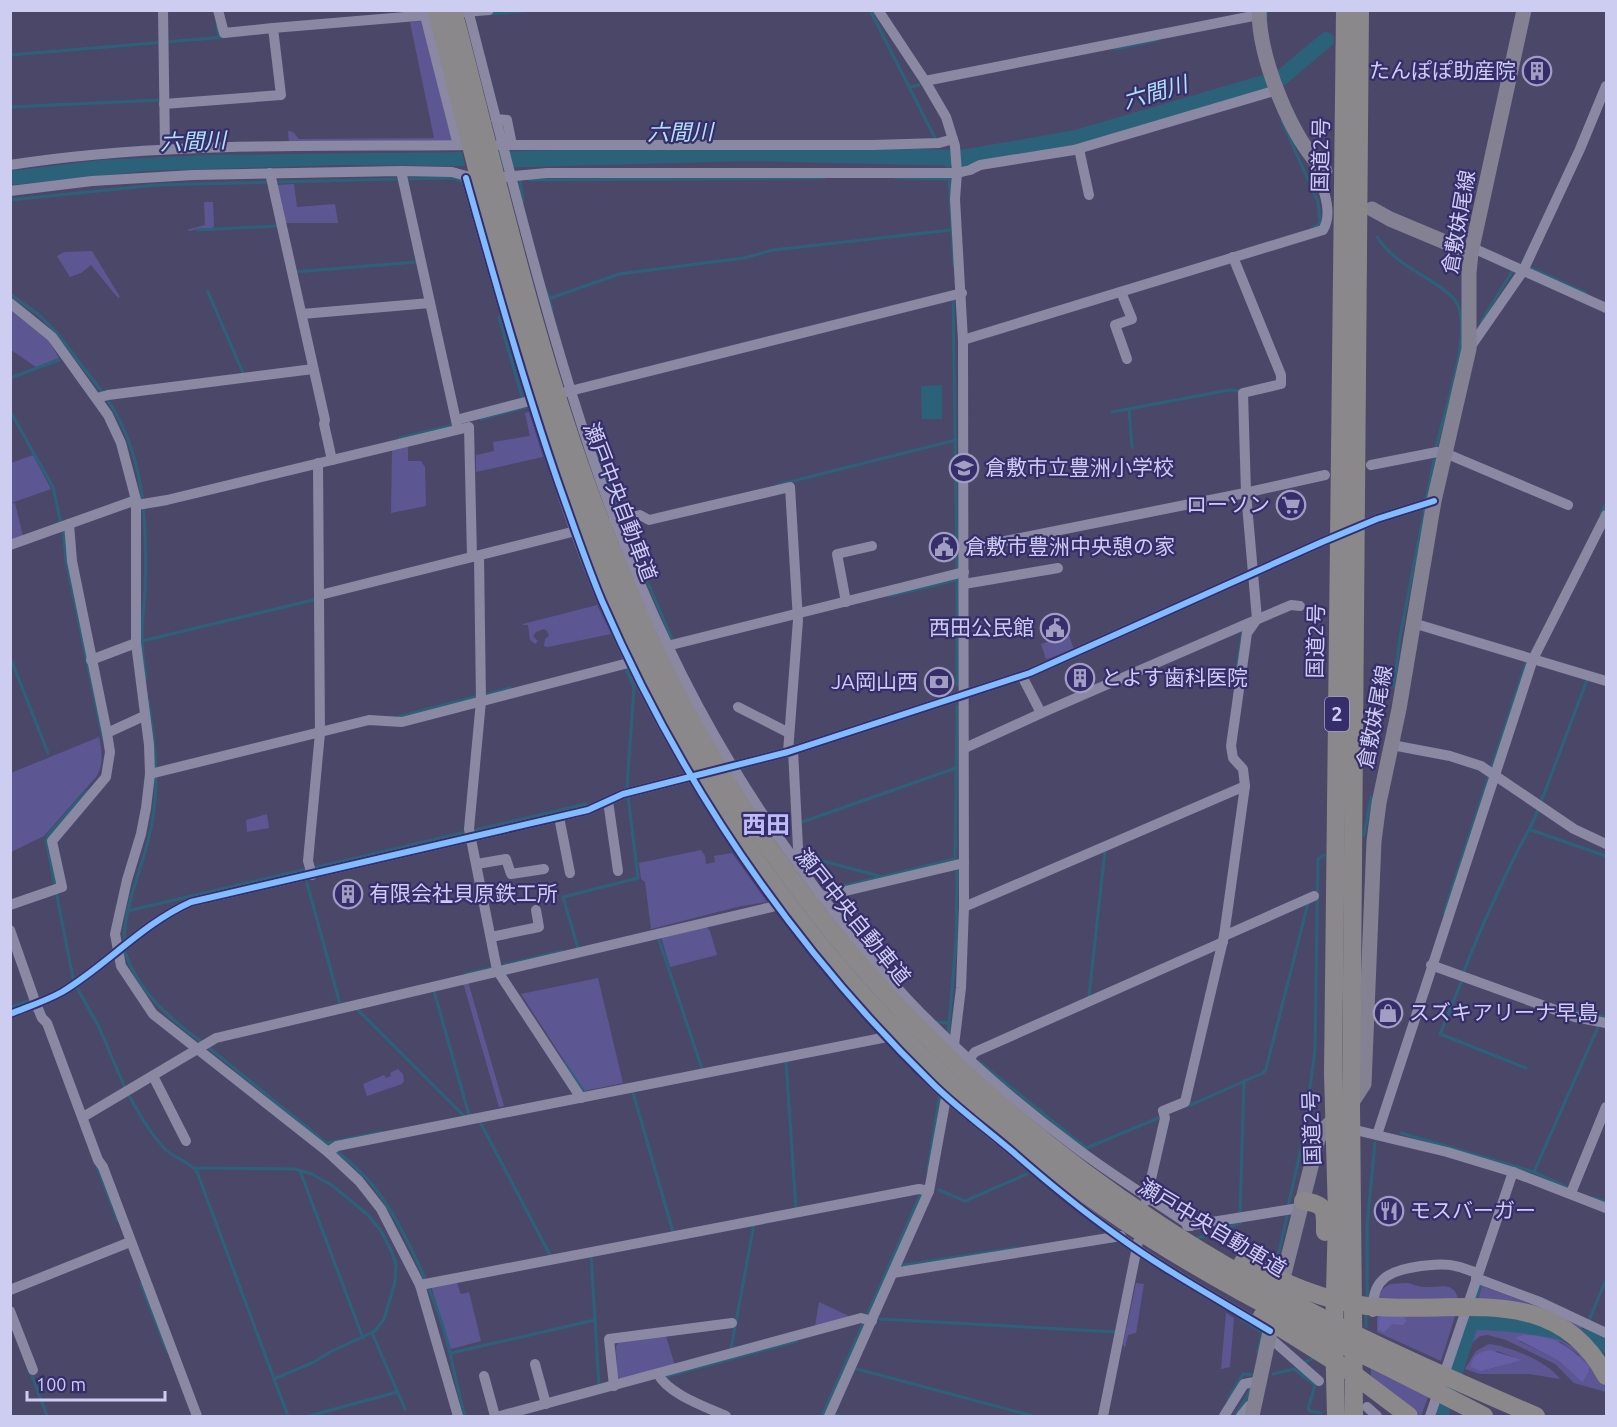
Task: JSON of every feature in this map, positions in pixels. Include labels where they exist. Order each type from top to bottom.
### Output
[{"type":"highway","name":"国道2号","points":[[1345,10],[1351,1131],[1353,1235],[1362,1313],[1360,1412]]},
{"type":"highway","name":"国道2号","points":[[1336,1416],[1334,1332],[1337,1215],[1333,1073],[1360,10]]},
{"type":"highway","name":"瀬戸中央自動車道","points":[[463,11],[529,302],[570,437],[623,579],[667,675],[694,727],[758,832],[795,885],[870,977],[947,1057],[995,1101],[1070,1162],[1162,1227],[1255,1282],[1384,1347],[1536,1416]]},
{"type":"highway","name":"瀬戸中央自動車道","points":[[431,13],[536,385],[578,509],[626,628],[708,786],[744,841],[807,927],[857,987],[907,1041],[976,1107],[1144,1242],[1479,1414]]},
{"type":"highway","points":[[1070,1162],[1160,1218],[1296,1287],[1332,1299],[1367,1306],[1484,1306],[1517,1309],[1540,1317],[1564,1330],[1585,1346],[1606,1376]]},
{"type":"highway","points":[[1301,1205],[1320,1204],[1325,1210],[1327,1281],[1334,1332]]},
{"type":"highway","points":[[1144,1242],[1328,1357],[1409,1416]]},
{"type":"main road","name":"倉敷妹尾線","points":[[1254,1410],[1254,1382],[1266,1330],[1318,1139],[1324,1130],[1351,1104],[1364,1084],[1374,841],[1379,803],[1399,709],[1438,452],[1469,349],[1469,273],[1472,250],[1524,10]]},
{"type":"main road","points":[[1258,13],[1273,90],[1313,160],[1325,171]]},
{"type":"main road","points":[[1372,209],[1390,219],[1472,250]]},
{"type":"street","points":[[163,10],[165,148]]},
{"type":"street","points":[[218,10],[224,33],[274,31],[350,16],[489,10]]},
{"type":"street","points":[[829,1416],[867,1319],[893,1273],[925,1190],[942,1092],[957,1049],[964,907],[965,549],[962,293],[955,199],[957,171],[954,143],[946,117],[878,10]]},
{"type":"street","points":[[463,11],[496,119],[571,391],[616,522],[667,645],[705,719],[779,840],[861,946],[931,1024],[1020,1104],[1080,1152],[1191,1226]]},
{"type":"street","points":[[431,13],[458,146]]},
{"type":"street","points":[[925,81],[1258,13]]},
{"type":"street","points":[[164,101],[281,95],[274,31]]},
{"type":"street","points":[[1469,349],[1521,267],[1580,149],[1606,86]]},
{"type":"street","points":[[10,191],[92,180],[193,174],[271,179],[402,176],[452,172],[466,178],[547,173],[970,170],[980,165],[1079,149],[1273,90]]},
{"type":"street","points":[[496,119],[507,120],[512,145]]},
{"type":"street","points":[[10,165],[165,148],[954,143]]},
{"type":"street","points":[[1079,149],[1089,195]]},
{"type":"street","points":[[963,340],[1323,230],[1327,224],[1327,204],[1313,160]]},
{"type":"street","points":[[402,176],[427,304],[457,424]]},
{"type":"street","points":[[466,178],[531,401],[575,531],[600,597],[630,664],[691,777],[776,906],[835,979],[884,1034],[942,1092],[1068,1198],[1118,1236]]},
{"type":"street","points":[[271,179],[302,314],[310,369],[325,420],[331,457]]},
{"type":"street","points":[[1472,250],[1521,267],[1606,308]]},
{"type":"street","points":[[1103,1416],[1144,1242],[1163,1111],[1185,1102],[1226,936],[1244,781],[1243,769],[1233,758],[1232,746],[1247,633],[1257,619],[1244,493],[1243,393],[1281,384],[1281,375],[1233,258]]},
{"type":"street","points":[[1121,292],[1132,319],[1115,325],[1127,359]]},
{"type":"street","points":[[10,545],[140,503],[167,501],[318,463],[331,457],[457,424],[531,401],[962,293]]},
{"type":"street","points":[[10,303],[46,331],[102,397],[116,429],[140,503],[136,643],[144,716],[154,773],[115,934],[121,966],[153,1014],[202,1045],[332,1149],[381,1209],[425,1284],[458,1416]]},
{"type":"street","points":[[302,314],[427,304]]},
{"type":"street","points":[[102,397],[310,369]]},
{"type":"street","points":[[457,424],[469,427],[477,557],[481,698],[470,833],[498,968],[581,1098]]},
{"type":"street","points":[[1371,465],[1438,452],[1569,505]]},
{"type":"street","points":[[311,871],[308,861],[319,735],[318,463]]},
{"type":"street","points":[[965,549],[1244,493],[1325,474]]},
{"type":"street","points":[[320,597],[640,515],[649,520],[790,487],[799,616],[789,733],[800,867]]},
{"type":"street","points":[[10,1014],[61,993],[154,922],[191,902],[470,833],[588,810],[623,794],[791,751],[1023,676],[1348,531],[1429,503]]},
{"type":"street","points":[[1377,1135],[1530,658],[1606,515]]},
{"type":"street","points":[[10,905],[62,887],[52,841],[106,777],[110,752],[64,526]]},
{"type":"street","points":[[846,602],[837,554],[872,546]]},
{"type":"street","points":[[964,584],[1058,568]]},
{"type":"street","points":[[154,773],[319,735],[369,720],[402,722],[481,698],[630,664],[667,645],[799,616],[964,572]]},
{"type":"street","points":[[965,748],[1257,619],[1291,605],[1300,606]]},
{"type":"street","points":[[1413,623],[1606,681]]},
{"type":"street","points":[[92,660],[136,643]]},
{"type":"street","points":[[1023,676],[1041,713]]},
{"type":"street","points":[[738,707],[789,733]]},
{"type":"street","points":[[107,733],[144,716]]},
{"type":"street","points":[[1392,745],[1450,756],[1481,766],[1574,829],[1606,844]]},
{"type":"street","points":[[964,907],[1105,846],[1244,781]]},
{"type":"street","points":[[608,801],[618,871]]},
{"type":"street","points":[[559,817],[570,873]]},
{"type":"street","points":[[477,864],[506,859],[512,874],[544,869]]},
{"type":"street","points":[[83,1117],[216,1038],[498,968],[822,897],[964,863]]},
{"type":"street","points":[[957,1049],[975,1053],[1314,896]]},
{"type":"street","points":[[491,937],[539,927],[536,910]]},
{"type":"street","points":[[10,930],[31,983],[30,988],[36,1004],[46,1023],[83,1117],[128,1243],[197,1416]]},
{"type":"street","points":[[1431,965],[1575,1017],[1606,1023]]},
{"type":"street","points":[[332,1149],[785,1057],[884,1034]]},
{"type":"street","points":[[153,1076],[186,1141]]},
{"type":"street","points":[[1572,1191],[1606,1107]]},
{"type":"street","points":[[1334,1120],[1351,1131],[1447,1152],[1572,1191],[1606,1208]]},
{"type":"street","points":[[1430,1416],[1513,1172]]},
{"type":"street","points":[[425,1284],[925,1190]]},
{"type":"street","points":[[1144,1242],[1191,1226],[1301,1205]]},
{"type":"street","points":[[893,1273],[1118,1236],[1144,1242],[1266,1330],[1319,1381]]},
{"type":"street","points":[[10,1290],[128,1243]]},
{"type":"street","points":[[1362,1313],[1373,1314],[1372,1301],[1377,1287],[1382,1280],[1396,1270],[1433,1264],[1454,1265],[1606,1333]]},
{"type":"street","points":[[10,1311],[33,1370]]},
{"type":"street","points":[[500,1416],[867,1319]]},
{"type":"street","points":[[614,1386],[609,1339],[732,1323]]},
{"type":"street","points":[[535,1364],[546,1404]]},
{"type":"street","points":[[658,1374],[662,1382],[671,1389],[726,1416]]},
{"type":"street","points":[[484,1376],[495,1416]]},
{"type":"street","points":[[1224,1416],[1244,1384],[1254,1382]]},
{"type":"street","points":[[1241,1416],[1249,1406],[1254,1410]]},
{"type":"street","points":[[1360,1412],[1377,1416]]},
{"type":"shaded area","points":[[421,21],[454,141],[289,144],[288,131],[293,132],[299,139],[434,138],[410,22]]},
{"type":"shaded area","points":[[294,184],[297,207],[335,204],[338,223],[284,223],[276,185]]},
{"type":"shaded area","points":[[204,202],[213,202],[213,228],[187,230],[205,225]]},
{"type":"shaded area","points":[[92,251],[120,297],[118,298],[91,265],[81,273],[70,277],[57,256],[64,252]]},
{"type":"shaded area","points":[[10,310],[49,341],[59,358],[36,367],[11,350]]},
{"type":"shaded area","points":[[529,412],[543,457],[476,472],[476,455],[494,451],[493,442],[530,436],[525,413]]},
{"type":"shaded area","points":[[408,446],[408,461],[421,461],[425,467],[426,506],[391,513],[392,451]]},
{"type":"shaded area","points":[[33,455],[51,489],[11,503],[11,463]]},
{"type":"shaded area","points":[[15,503],[23,536],[10,541],[10,504]]},
{"type":"shaded area","points":[[597,605],[611,634],[548,647],[544,646],[545,639],[549,636],[547,631],[544,629],[536,632],[533,636],[538,641],[535,644],[530,640],[528,625],[523,625],[523,624]]},
{"type":"shaded area","points":[[1069,635],[1074,650],[1046,659],[1041,644]]},
{"type":"shaded area","points":[[99,737],[101,762],[96,777],[44,836],[11,852],[11,773]]},
{"type":"shaded area","points":[[267,814],[269,828],[247,832],[246,820]]},
{"type":"shaded area","points":[[701,850],[706,864],[715,862],[714,856],[732,853],[767,902],[741,906],[651,929],[645,882],[641,879],[639,863]]},
{"type":"shaded area","points":[[706,926],[710,931],[717,955],[670,967],[661,937]]},
{"type":"shaded area","points":[[598,978],[623,1083],[584,1091],[521,994]]},
{"type":"shaded area","points":[[470,981],[469,985],[504,1106],[499,1107],[464,986],[460,983]]},
{"type":"shaded area","points":[[398,1069],[403,1074],[402,1084],[367,1096],[363,1084],[384,1075],[386,1078],[391,1076],[390,1073]]},
{"type":"shaded area","points":[[457,1282],[460,1293],[469,1292],[481,1341],[451,1349],[431,1286]]},
{"type":"shaded area","points":[[1136,1283],[1144,1284],[1136,1333],[1128,1335],[1125,1348],[1123,1344]]},
{"type":"shaded area","points":[[1408,1283],[1421,1287],[1449,1287],[1456,1293],[1458,1299],[1376,1300],[1388,1285]]},
{"type":"shaded area","points":[[1482,1286],[1543,1309],[1582,1327],[1580,1332],[1478,1300]]},
{"type":"shaded area","points":[[819,1302],[851,1317],[815,1326]]},
{"type":"shaded area","points":[[1226,1313],[1234,1318],[1230,1367],[1221,1369]]},
{"type":"shaded area","points":[[1377,1313],[1456,1313],[1441,1361],[1377,1332]]},
{"type":"shaded area","points":[[1404,1315],[1406,1321],[1403,1325],[1392,1324],[1384,1332],[1378,1330],[1379,1316]]},
{"type":"shaded area","points":[[1476,1328],[1531,1332],[1558,1339],[1570,1345],[1594,1368],[1605,1385],[1606,1392],[1574,1383],[1555,1364],[1506,1340],[1488,1335],[1480,1336],[1466,1352]],"holes":[[[1519,1341],[1561,1342],[1579,1355],[1581,1381],[1559,1361]]]},
{"type":"shaded area","points":[[1523,1335],[1552,1339],[1575,1353],[1589,1367],[1582,1382],[1559,1361],[1515,1338]]},
{"type":"shaded area","points":[[666,1336],[675,1366],[621,1380],[617,1377],[616,1346],[620,1341]]},
{"type":"shaded area","points":[[1489,1344],[1507,1348],[1538,1361],[1560,1379],[1529,1374],[1480,1374],[1465,1369],[1476,1351]],"holes":[[[1497,1351],[1522,1360],[1481,1371]]]},
{"type":"shaded area","points":[[1489,1350],[1523,1360],[1481,1371],[1471,1367],[1477,1355]]},
{"type":"shaded area","points":[[1371,1369],[1428,1397],[1421,1416],[1371,1379]]},
{"type":"water","points":[[462,152],[465,166],[341,165],[146,171],[11,185],[11,171],[101,160],[208,155]]},
{"type":"water","points":[[942,385],[942,419],[922,419],[921,386]]},
{"type":"waterway","points":[[489,14],[535,10]]},
{"type":"waterway","points":[[870,10],[935,138]]},
{"type":"waterway","points":[[1266,18],[1267,10]]},
{"type":"waterway","points":[[217,24],[219,37]]},
{"type":"waterway","points":[[10,55],[225,37]]},
{"type":"waterway","points":[[1115,49],[1158,40]]},
{"type":"waterway","name":"六間川","points":[[491,160],[750,153],[962,158],[1076,138],[1281,78],[1326,40]]},
{"type":"waterway","points":[[910,87],[919,85]]},
{"type":"waterway","points":[[10,107],[161,100]]},
{"type":"waterway","points":[[1282,121],[1318,202],[1320,223]]},
{"type":"waterway","name":"六間川","points":[[934,152],[934,158]]},
{"type":"waterway","points":[[948,158],[948,167]]},
{"type":"waterway","points":[[949,177],[954,266]]},
{"type":"waterway","points":[[406,179],[454,178],[463,182]]},
{"type":"waterway","points":[[530,180],[824,178]]},
{"type":"waterway","points":[[896,178],[949,179]]},
{"type":"waterway","points":[[10,200],[156,185],[399,179]]},
{"type":"waterway","points":[[520,180],[523,202]]},
{"type":"waterway","points":[[1312,229],[1320,223]]},
{"type":"waterway","points":[[197,230],[277,226]]},
{"type":"waterway","points":[[548,299],[619,274],[744,258],[773,250],[951,230]]},
{"type":"waterway","points":[[1377,237],[1397,258],[1451,296],[1460,313],[1460,350],[1436,448]]},
{"type":"waterway","points":[[293,272],[417,262]]},
{"type":"waterway","points":[[1529,267],[1586,293]]},
{"type":"waterway","points":[[1481,322],[1513,270]]},
{"type":"waterway","points":[[208,292],[243,373]]},
{"type":"waterway","points":[[547,292],[552,309]]},
{"type":"waterway","points":[[10,294],[39,315],[56,332],[103,393]]},
{"type":"waterway","points":[[953,298],[957,570]]},
{"type":"waterway","points":[[501,317],[499,317],[523,400]]},
{"type":"waterway","points":[[10,378],[59,360]]},
{"type":"waterway","points":[[1112,412],[1229,390],[1241,391]]},
{"type":"waterway","points":[[107,399],[130,444],[141,491],[146,566],[142,642],[146,678]]},
{"type":"waterway","points":[[481,419],[526,407]]},
{"type":"waterway","points":[[1129,409],[1132,447]]},
{"type":"waterway","points":[[10,411],[53,487],[61,524]]},
{"type":"waterway","points":[[400,438],[454,425]]},
{"type":"waterway","points":[[589,429],[620,517]]},
{"type":"waterway","points":[[777,485],[956,440]]},
{"type":"waterway","points":[[1426,501],[1435,455]]},
{"type":"waterway","points":[[1601,514],[1606,503]]},
{"type":"waterway","points":[[1394,687],[1400,637],[1425,508]]},
{"type":"waterway","points":[[622,522],[672,639]]},
{"type":"waterway","points":[[63,530],[66,560],[103,739]]},
{"type":"waterway","points":[[957,579],[957,685]]},
{"type":"waterway","points":[[889,596],[957,580]]},
{"type":"waterway","points":[[142,641],[317,599]]},
{"type":"waterway","points":[[1235,681],[1243,629]]},
{"type":"waterway","points":[[10,657],[48,753]]},
{"type":"waterway","points":[[1444,913],[1527,660]]},
{"type":"waterway","points":[[626,669],[634,687],[627,787]]},
{"type":"waterway","points":[[1541,802],[1587,680]]},
{"type":"waterway","points":[[485,695],[510,688]]},
{"type":"waterway","points":[[398,717],[478,696]]},
{"type":"waterway","points":[[124,939],[127,914],[148,841],[155,805],[155,753],[148,700]]},
{"type":"waterway","points":[[955,861],[957,706]]},
{"type":"waterway","points":[[802,822],[956,768]]},
{"type":"waterway","points":[[73,978],[46,840],[87,791]]},
{"type":"waterway","points":[[578,948],[563,897],[638,878],[628,796]]},
{"type":"waterway","points":[[1364,835],[1371,797]]},
{"type":"waterway","points":[[313,868],[586,804]]},
{"type":"waterway","points":[[1463,974],[1495,898],[1539,808]]},
{"type":"waterway","points":[[1531,830],[1606,856]]},
{"type":"waterway","points":[[1089,996],[1105,850]]},
{"type":"waterway","points":[[1288,1207],[1304,1135],[1315,1050],[1318,859],[1324,855]]},
{"type":"waterway","points":[[804,856],[879,876]]},
{"type":"waterway","points":[[823,891],[955,859]]},
{"type":"waterway","points":[[127,911],[307,869]]},
{"type":"waterway","points":[[948,1036],[956,942],[957,869]]},
{"type":"waterway","points":[[307,883],[340,1004]]},
{"type":"waterway","points":[[1188,1106],[1263,1073],[1266,1069],[1308,903]]},
{"type":"waterway","points":[[658,937],[702,1069]]},
{"type":"waterway","points":[[466,974],[562,951]]},
{"type":"waterway","points":[[125,952],[138,980],[156,1003],[203,1043]]},
{"type":"waterway","points":[[1462,980],[1440,1034],[1526,1068]]},
{"type":"waterway","points":[[76,986],[99,1027],[125,1088]]},
{"type":"waterway","points":[[434,991],[469,1115]]},
{"type":"waterway","points":[[10,1007],[28,1001]]},
{"type":"waterway","points":[[357,1009],[464,1116]]},
{"type":"waterway","points":[[1570,1010],[1606,1017]]},
{"type":"waterway","points":[[935,1022],[949,1023]]},
{"type":"waterway","points":[[1510,1165],[1534,1172],[1598,1027]]},
{"type":"waterway","points":[[208,1047],[331,1147]]},
{"type":"waterway","points":[[786,1061],[796,1209]]},
{"type":"waterway","points":[[978,1061],[1086,1148]]},
{"type":"waterway","points":[[565,1064],[584,1092]]},
{"type":"waterway","points":[[1240,1214],[1244,1081]]},
{"type":"waterway","points":[[632,1089],[673,1232]]},
{"type":"waterway","points":[[928,1170],[940,1093]]},
{"type":"waterway","points":[[128,1094],[160,1144],[197,1172],[288,1416]]},
{"type":"waterway","points":[[1084,1149],[1161,1117]]},
{"type":"waterway","points":[[480,1122],[550,1255]]},
{"type":"waterway","points":[[327,1143],[382,1132]]},
{"type":"waterway","points":[[1401,1133],[1510,1165]]},
{"type":"waterway","points":[[1367,1298],[1367,1226],[1375,1143]]},
{"type":"waterway","points":[[336,1151],[370,1182],[407,1240],[438,1311],[465,1416]]},
{"type":"waterway","points":[[97,1166],[118,1221]]},
{"type":"waterway","points":[[195,1168],[295,1169],[312,1174],[333,1186],[368,1215],[381,1231],[391,1250],[396,1264],[395,1282],[384,1319],[375,1331],[314,1362],[274,1379]]},
{"type":"waterway","points":[[300,1171],[363,1338]]},
{"type":"waterway","points":[[1534,1172],[1571,1189]]},
{"type":"waterway","points":[[939,1190],[965,1201],[1027,1174]]},
{"type":"waterway","points":[[867,1316],[921,1193]]},
{"type":"waterway","points":[[1594,1198],[1606,1202]]},
{"type":"waterway","points":[[1275,1270],[1287,1216]]},
{"type":"waterway","points":[[1195,1239],[1240,1223],[1240,1221]]},
{"type":"waterway","points":[[731,1349],[754,1224]]},
{"type":"waterway","points":[[904,1265],[1016,1248]]},
{"type":"waterway","points":[[591,1255],[599,1386]]},
{"type":"waterway","points":[[1589,1320],[1606,1280]]},
{"type":"waterway","points":[[141,1284],[167,1351]]},
{"type":"waterway","points":[[1476,1300],[1480,1286]]},
{"type":"waterway","points":[[1366,1311],[1366,1327]]},
{"type":"waterway","points":[[1470,1325],[1471,1315]]},
{"type":"waterway","points":[[880,1319],[1116,1332]]},
{"type":"waterway","points":[[451,1353],[595,1320]]},
{"type":"waterway","points":[[1242,1320],[1262,1332]]},
{"type":"waterway","points":[[822,1416],[864,1322]]},
{"type":"waterway","points":[[1440,1416],[1470,1325],[1475,1322],[1542,1328],[1606,1345]]},
{"type":"waterway","points":[[1258,1352],[1263,1329]]},
{"type":"waterway","points":[[372,1333],[405,1409]]},
{"type":"waterway","points":[[664,1377],[797,1341]]},
{"type":"waterway","points":[[1303,1363],[1316,1357]]},
{"type":"waterway","points":[[857,1369],[1033,1416]]},
{"type":"waterway","points":[[1273,1374],[1294,1369],[1315,1385],[1308,1409],[1321,1413]]},
{"type":"waterway","points":[[31,1373],[47,1416]]},
{"type":"waterway","points":[[1228,1399],[1243,1374],[1255,1375]]},
{"type":"waterway","points":[[1235,1416],[1249,1393],[1251,1385]]},
{"type":"waterway","points":[[309,1416],[397,1392]]},
{"type":"waterway","points":[[837,1415],[841,1416]]},
{"type":"cycle path","points":[[466,178],[534,409],[596,587],[633,668],[667,734],[745,860],[834,978],[883,1033],[944,1095],[1115,1234],[1172,1272],[1270,1331]]},
{"type":"cycle path","points":[[10,1014],[62,992],[156,922],[191,902],[588,810],[623,794],[788,752],[1030,673],[1322,542],[1377,519],[1434,501]]},
{"type":"place","name":"たんぽぽ助産院","points":[[1537,71]]},
{"type":"place","name":"倉敷市立豊洲小学校","points":[[964,468]]},
{"type":"place","name":"ローソン","points":[[1291,505]]},
{"type":"place","name":"倉敷市豊洲中央憩の家","points":[[944,547]]},
{"type":"place","name":"西田公民館","points":[[1055,628]]},
{"type":"place","name":"とよす歯科医院","points":[[1080,678]]},
{"type":"place","name":"JA岡山西","points":[[939,682]]},
{"type":"place","name":"有限会社貝原鉄工所","points":[[348,894]]},
{"type":"place","name":"スズキアリーナ早島","points":[[1388,1013]]},
{"type":"place","name":"モスバーガー","points":[[1389,1211]]},
{"type":"district","name":"西田","points":[[766,825]]}]
